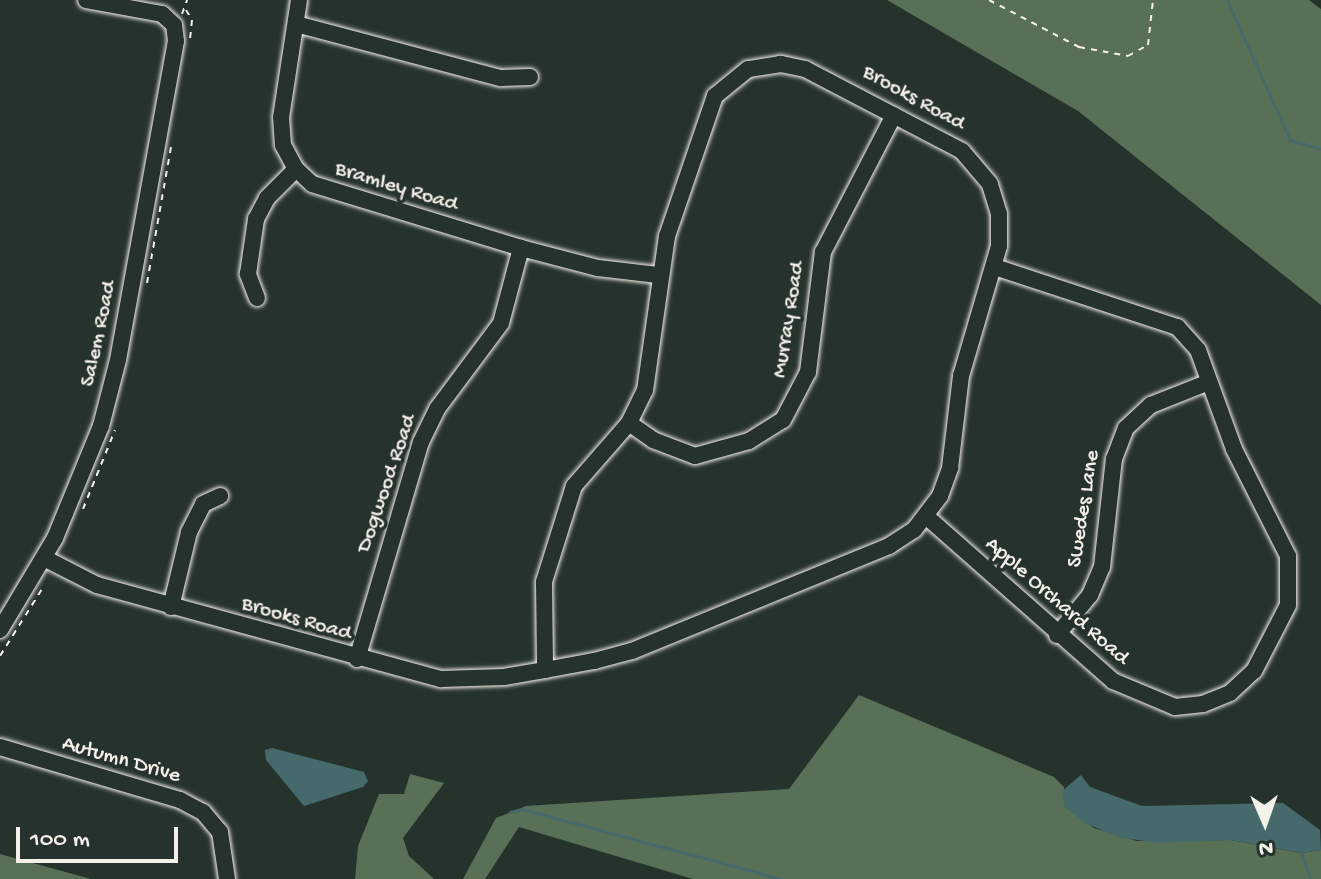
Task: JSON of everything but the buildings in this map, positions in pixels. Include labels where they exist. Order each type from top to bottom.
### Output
[{"type":"street","name":"Salem Road","points":[[0,630],[44,558],[81,482],[111,393],[176,41],[174,25],[162,14],[86,0]]},
{"type":"street","points":[[257,298],[248,274],[256,219],[267,198],[296,169],[283,145],[281,117],[299,0]]},
{"type":"street","points":[[296,24],[501,78],[530,77]]},
{"type":"street","name":"Brooks Road","points":[[44,558],[97,585],[357,659],[441,679],[545,670],[632,651],[826,574],[889,546],[927,517],[950,468],[961,376],[994,267],[999,214],[982,171],[962,151],[805,69],[769,64],[739,74],[715,96],[703,118],[658,275],[650,375],[629,423],[574,486],[544,582],[541,627],[545,670]]},
{"type":"street","name":"Murray Road","points":[[629,423],[653,440],[695,456],[749,441],[783,420],[808,372],[823,252],[894,115]]},
{"type":"street","name":"Bramley Road","points":[[296,169],[325,190],[521,248],[598,268],[658,275]]},
{"type":"street","name":"Dogwood Road","points":[[357,659],[421,442],[437,409],[501,323],[521,248]]},
{"type":"street","name":"Apple Orchard Road","points":[[927,517],[1057,635],[1113,681],[1175,707],[1203,704],[1230,693],[1264,655],[1288,605],[1288,556],[1234,449],[1198,350],[1177,327],[994,267]]},
{"type":"street","name":"Swedes Lane","points":[[1057,635],[1090,595],[1102,567],[1114,459],[1126,428],[1151,405],[1209,382]]},
{"type":"street","points":[[171,607],[189,532],[203,504],[220,496]]},
{"type":"street","name":"Autumn Drive","points":[[0,747],[180,800],[203,812],[220,832],[227,879]]},
{"type":"path","points":[[989,0],[1079,47],[1128,56],[1148,45],[1153,0]]},
{"type":"path","points":[[0,656],[44,584]]},
{"type":"green space","points":[[887,0],[1309,0],[1321,9],[1321,305],[1078,111]]},
{"type":"green space","points":[[859,695],[1054,777],[1064,787],[1065,807],[1094,828],[1137,841],[1231,840],[1301,853],[1321,850],[1321,879],[693,879],[519,827],[485,879],[463,879],[496,818],[526,806],[789,789]]},
{"type":"green space","points":[[410,774],[444,783],[403,838],[409,856],[434,879],[355,879],[358,846],[379,794],[404,794]]},
{"type":"green space","points":[[0,854],[91,879],[0,879]]},
{"type":"water","points":[[272,748],[364,772],[368,781],[363,787],[304,806],[266,760],[265,750]]},
{"type":"water","points":[[1081,775],[1090,787],[1142,806],[1283,803],[1320,830],[1321,850],[1301,853],[1231,840],[1157,843],[1118,837],[1085,823],[1065,807],[1062,791]]},
{"type":"waterway","points":[[1227,0],[1290,140],[1321,149]]},
{"type":"waterway","points":[[510,812],[522,809],[782,879]]},
{"type":"waterway","points":[[1300,850],[1311,879]]}]
